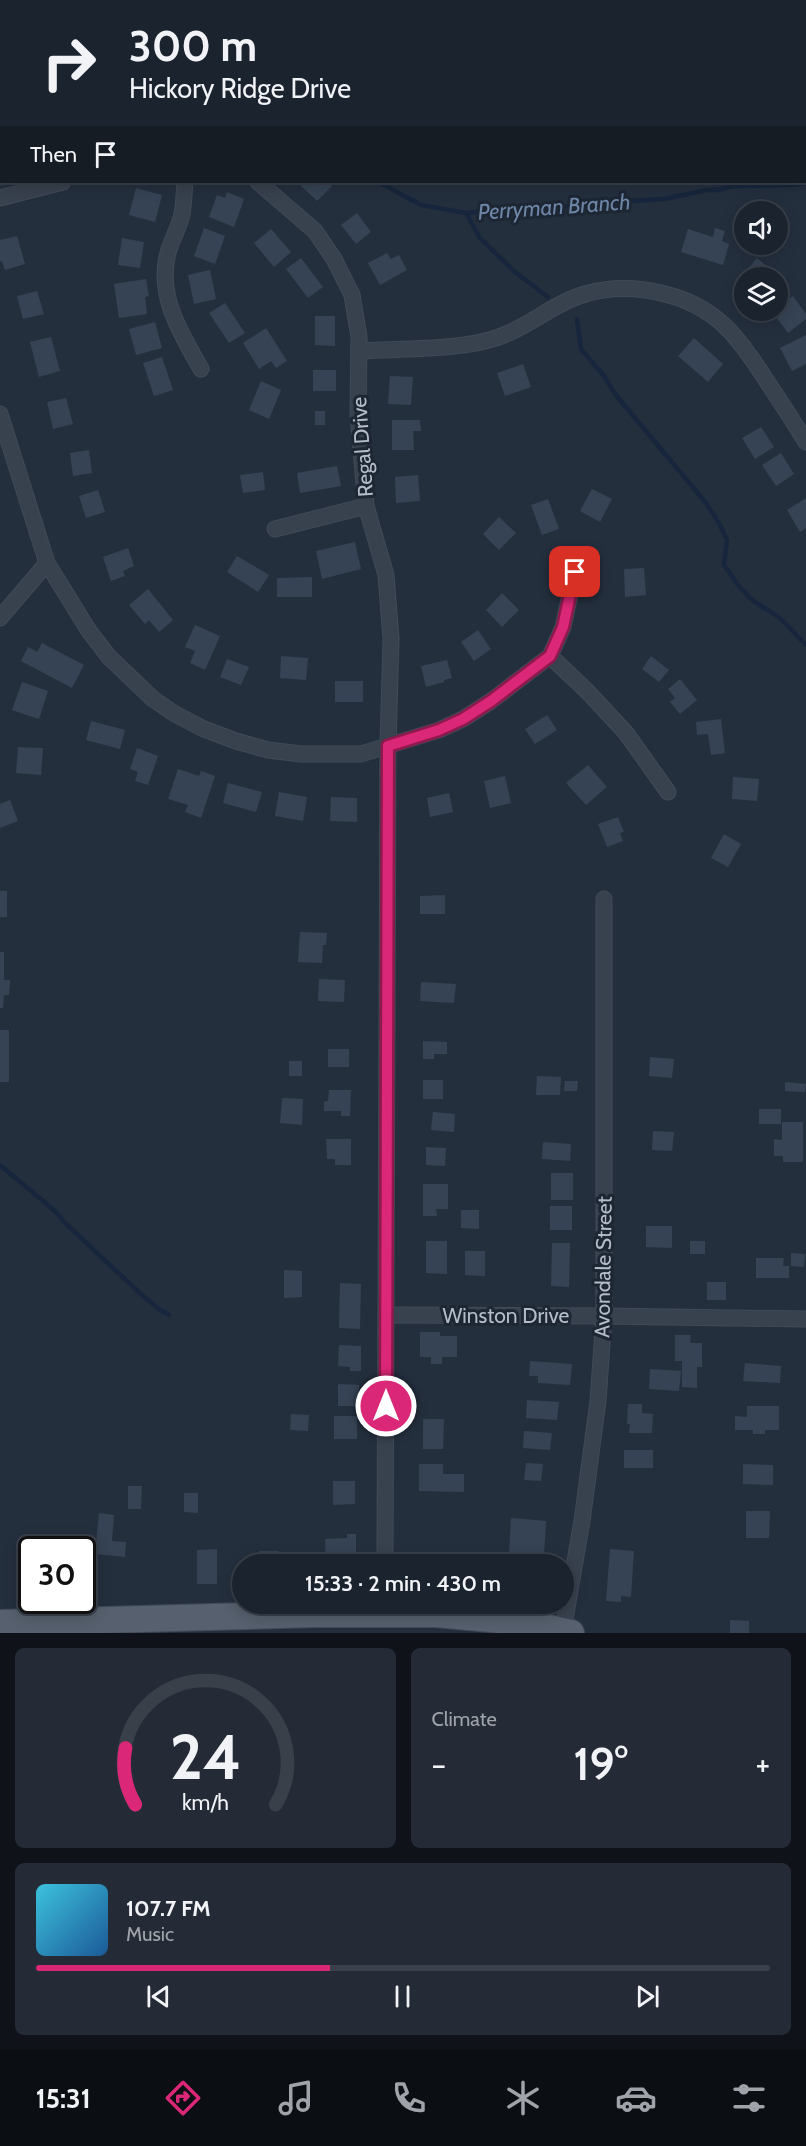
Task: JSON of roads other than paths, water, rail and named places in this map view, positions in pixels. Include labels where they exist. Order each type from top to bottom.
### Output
[{"type":"main road","points":[[0,1623],[248,1614]]},
{"type":"main road","points":[[443,1614],[567,1632]]},
{"type":"street","points":[[0,198],[59,183]]},
{"type":"street","points":[[185,183],[182,214],[167,257],[165,277],[169,303],[178,329],[201,369]]},
{"type":"street","name":"Regal Drive","points":[[259,183],[315,231],[334,259],[352,295],[359,337],[358,416],[366,506],[386,575],[391,639],[388,746],[386,1554]]},
{"type":"street","points":[[359,351],[478,342],[519,328],[560,303],[584,294],[625,288],[650,290],[693,303],[727,326],[743,344],[806,442]]},
{"type":"street","points":[[0,414],[47,562],[89,631],[110,657],[153,699],[175,714],[214,733],[267,750],[301,754],[361,754],[439,730],[463,719],[491,701],[550,656],[563,627],[575,572]]},
{"type":"street","points":[[275,529],[366,506]]},
{"type":"street","points":[[0,618],[47,562]]},
{"type":"street","points":[[550,656],[626,733],[668,792]]},
{"type":"street","name":"Avondale Street","points":[[567,1632],[598,1401],[604,1316],[604,899]]},
{"type":"street","name":"Winston Drive","points":[[386,1315],[806,1319]]},
{"type":"waterway","name":"Perryman Branch","points":[[381,183],[421,205],[466,213],[509,209],[541,212],[546,209],[594,203],[664,199],[733,186],[806,183]]},
{"type":"waterway","points":[[466,213],[480,238],[515,272],[548,297]]},
{"type":"waterway","points":[[577,319],[581,349],[604,376],[615,394],[706,503],[719,523],[727,540],[724,565],[738,585],[752,600],[780,618],[806,645]]},
{"type":"waterway","points":[[0,1165],[55,1211],[143,1296],[169,1315]]}]
